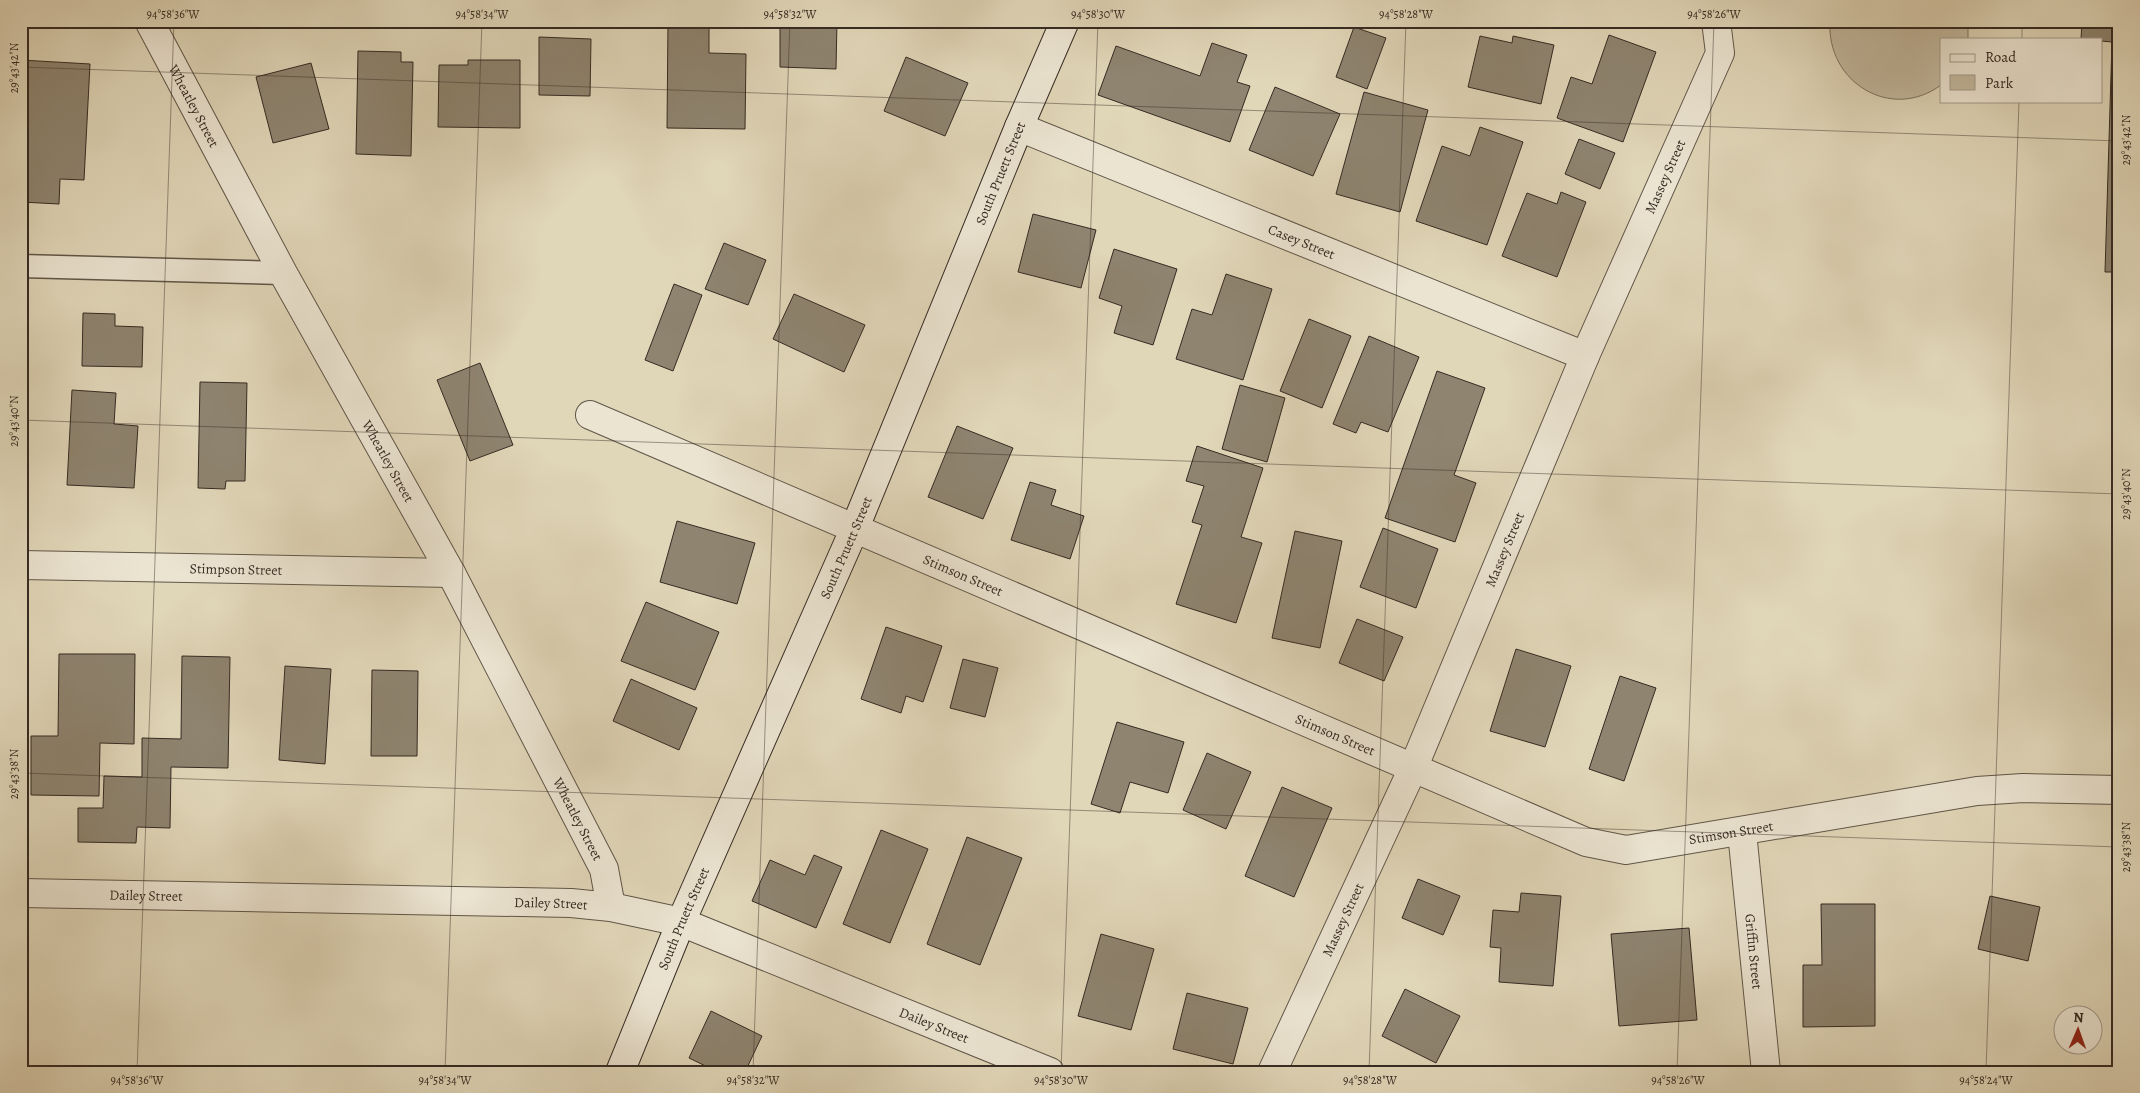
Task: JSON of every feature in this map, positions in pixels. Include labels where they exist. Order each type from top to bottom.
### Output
[{"type":"street","name":"Wheatley Street","points":[[149,21],[283,273],[451,573],[604,869],[611,907]]},
{"type":"street","name":"South Pruett Street","points":[[620,1072],[681,922],[854,530],[1019,127],[1065,21]]},
{"type":"street","name":"Massey Street","points":[[1272,1072],[1414,766],[1585,356],[1720,53],[1716,21]]},
{"type":"street","name":"Casey Street","points":[[1019,127],[1585,356]]},
{"type":"street","name":"Stimson Street","points":[[590,415],[854,530],[1414,766],[1586,842],[1626,850],[1977,791],[2023,788],[2119,790]]},
{"type":"street","name":"Stimpson Street","points":[[21,565],[451,573]]},
{"type":"street","name":"Griffin Street","points":[[1742,832],[1766,1072]]},
{"type":"street","name":"Dailey Street","points":[[21,892],[571,903],[611,907],[681,922],[1050,1072]]},
{"type":"lane","points":[[21,266],[283,273]]},
{"type":"green space","points":[[1830,21],[1968,21],[1968,38],[1940,38],[1940,86],[1922,95],[1902,99],[1883,97],[1865,90],[1850,78],[1839,62],[1832,43]]},
{"type":"building","points":[[668,21],[709,21],[709,53],[746,54],[745,129],[667,128]]},
{"type":"building","points":[[780,21],[837,21],[836,69],[780,67]]},
{"type":"building","points":[[2082,21],[2119,21],[2119,272],[2105,272],[2112,42],[2102,41],[2102,38],[2081,38]]},
{"type":"building","points":[[1354,27],[1386,38],[1367,89],[1336,77]]},
{"type":"building","points":[[1609,35],[1656,52],[1623,142],[1557,118],[1571,77],[1592,84]]},
{"type":"building","points":[[1480,36],[1512,43],[1513,36],[1554,45],[1541,104],[1468,87]]},
{"type":"building","points":[[539,37],[591,39],[590,96],[539,95]]},
{"type":"building","points":[[1212,43],[1247,55],[1237,82],[1250,86],[1230,142],[1098,95],[1116,46],[1200,76]]},
{"type":"building","points":[[358,51],[401,52],[401,62],[413,62],[411,156],[356,154]]},
{"type":"building","points":[[906,57],[968,83],[945,136],[884,111]]},
{"type":"building","points":[[21,60],[90,64],[84,180],[60,179],[59,204],[21,202]]},
{"type":"building","points":[[468,60],[520,60],[520,128],[438,127],[439,65],[468,65]]},
{"type":"building","points":[[311,63],[329,129],[273,143],[256,77]]},
{"type":"building","points":[[1275,87],[1340,114],[1313,176],[1249,150]]},
{"type":"building","points":[[1364,92],[1428,110],[1400,212],[1336,194]]},
{"type":"building","points":[[1480,127],[1523,142],[1487,245],[1416,221],[1442,146],[1470,156]]},
{"type":"building","points":[[1579,139],[1615,153],[1600,189],[1565,174]]},
{"type":"building","points":[[1561,192],[1586,202],[1557,277],[1502,256],[1527,193],[1557,204]]},
{"type":"building","points":[[1033,214],[1096,230],[1081,288],[1018,272]]},
{"type":"building","points":[[724,243],[766,260],[748,305],[705,289]]},
{"type":"building","points":[[1114,249],[1177,269],[1153,345],[1114,333],[1122,306],[1099,298]]},
{"type":"building","points":[[1226,274],[1272,289],[1243,380],[1176,359],[1192,309],[1212,315]]},
{"type":"building","points":[[674,284],[702,295],[673,371],[645,360]]},
{"type":"building","points":[[794,294],[865,325],[844,372],[773,339]]},
{"type":"building","points":[[83,313],[115,314],[115,326],[143,327],[142,367],[82,366]]},
{"type":"building","points":[[1309,319],[1351,336],[1322,408],[1280,391]]},
{"type":"building","points":[[1369,336],[1419,357],[1388,432],[1361,422],[1356,433],[1333,424]]},
{"type":"building","points":[[480,363],[513,445],[470,461],[437,380]]},
{"type":"building","points":[[1437,371],[1485,388],[1454,475],[1476,483],[1455,542],[1385,518]]},
{"type":"building","points":[[200,382],[247,383],[245,481],[226,481],[225,489],[198,488]]},
{"type":"building","points":[[1240,385],[1285,398],[1267,462],[1222,449]]},
{"type":"building","points":[[72,390],[116,393],[114,424],[138,426],[134,488],[67,485]]},
{"type":"building","points":[[957,426],[1013,448],[983,519],[928,497]]},
{"type":"building","points":[[1197,446],[1263,468],[1241,537],[1262,543],[1236,623],[1176,604],[1202,525],[1192,522],[1204,486],[1186,481]]},
{"type":"building","points":[[1030,482],[1056,490],[1051,505],[1084,516],[1070,559],[1011,540]]},
{"type":"building","points":[[677,521],[755,543],[737,604],[660,582]]},
{"type":"building","points":[[1383,528],[1438,549],[1416,608],[1360,587]]},
{"type":"building","points":[[1295,531],[1342,541],[1320,648],[1272,638]]},
{"type":"building","points":[[646,602],[719,632],[695,690],[621,661]]},
{"type":"building","points":[[1357,619],[1403,637],[1384,681],[1339,663]]},
{"type":"building","points":[[886,627],[942,646],[923,702],[906,696],[901,713],[861,699]]},
{"type":"building","points":[[1516,649],[1571,666],[1545,747],[1490,731]]},
{"type":"building","points":[[59,654],[135,654],[134,744],[100,743],[99,796],[31,795],[31,736],[58,736]]},
{"type":"building","points":[[182,656],[230,657],[228,768],[171,767],[170,828],[137,827],[136,843],[78,842],[78,808],[103,808],[104,776],[142,777],[142,738],[181,739]]},
{"type":"building","points":[[963,659],[998,668],[985,717],[950,708]]},
{"type":"building","points":[[285,666],[331,669],[325,764],[279,760]]},
{"type":"building","points":[[372,670],[418,671],[417,756],[371,756]]},
{"type":"building","points":[[1620,676],[1656,688],[1624,781],[1589,769]]},
{"type":"building","points":[[631,679],[697,708],[679,750],[613,721]]},
{"type":"building","points":[[1117,722],[1184,742],[1168,793],[1130,782],[1120,813],[1091,804]]},
{"type":"building","points":[[1207,753],[1251,772],[1226,829],[1183,810]]},
{"type":"building","points":[[1282,787],[1332,808],[1294,897],[1245,876]]},
{"type":"building","points":[[881,830],[928,849],[890,943],[843,924]]},
{"type":"building","points":[[967,837],[1022,858],[980,965],[927,944]]},
{"type":"building","points":[[814,855],[842,867],[816,928],[752,901],[770,860],[805,875]]},
{"type":"building","points":[[1418,879],[1460,896],[1443,935],[1402,918]]},
{"type":"building","points":[[1521,893],[1561,896],[1553,986],[1499,982],[1501,948],[1490,947],[1493,910],[1519,912]]},
{"type":"building","points":[[1990,896],[2040,907],[2028,961],[1978,949]]},
{"type":"building","points":[[1821,904],[1875,904],[1875,1026],[1803,1027],[1803,965],[1822,965]]},
{"type":"building","points":[[1689,928],[1697,1020],[1619,1026],[1611,934]]},
{"type":"building","points":[[1101,934],[1154,949],[1131,1030],[1078,1016]]},
{"type":"building","points":[[1405,989],[1460,1016],[1436,1063],[1382,1036]]},
{"type":"building","points":[[1187,993],[1248,1008],[1233,1064],[1173,1049]]},
{"type":"building","points":[[711,1011],[762,1036],[745,1072],[718,1072],[689,1058]]}]
